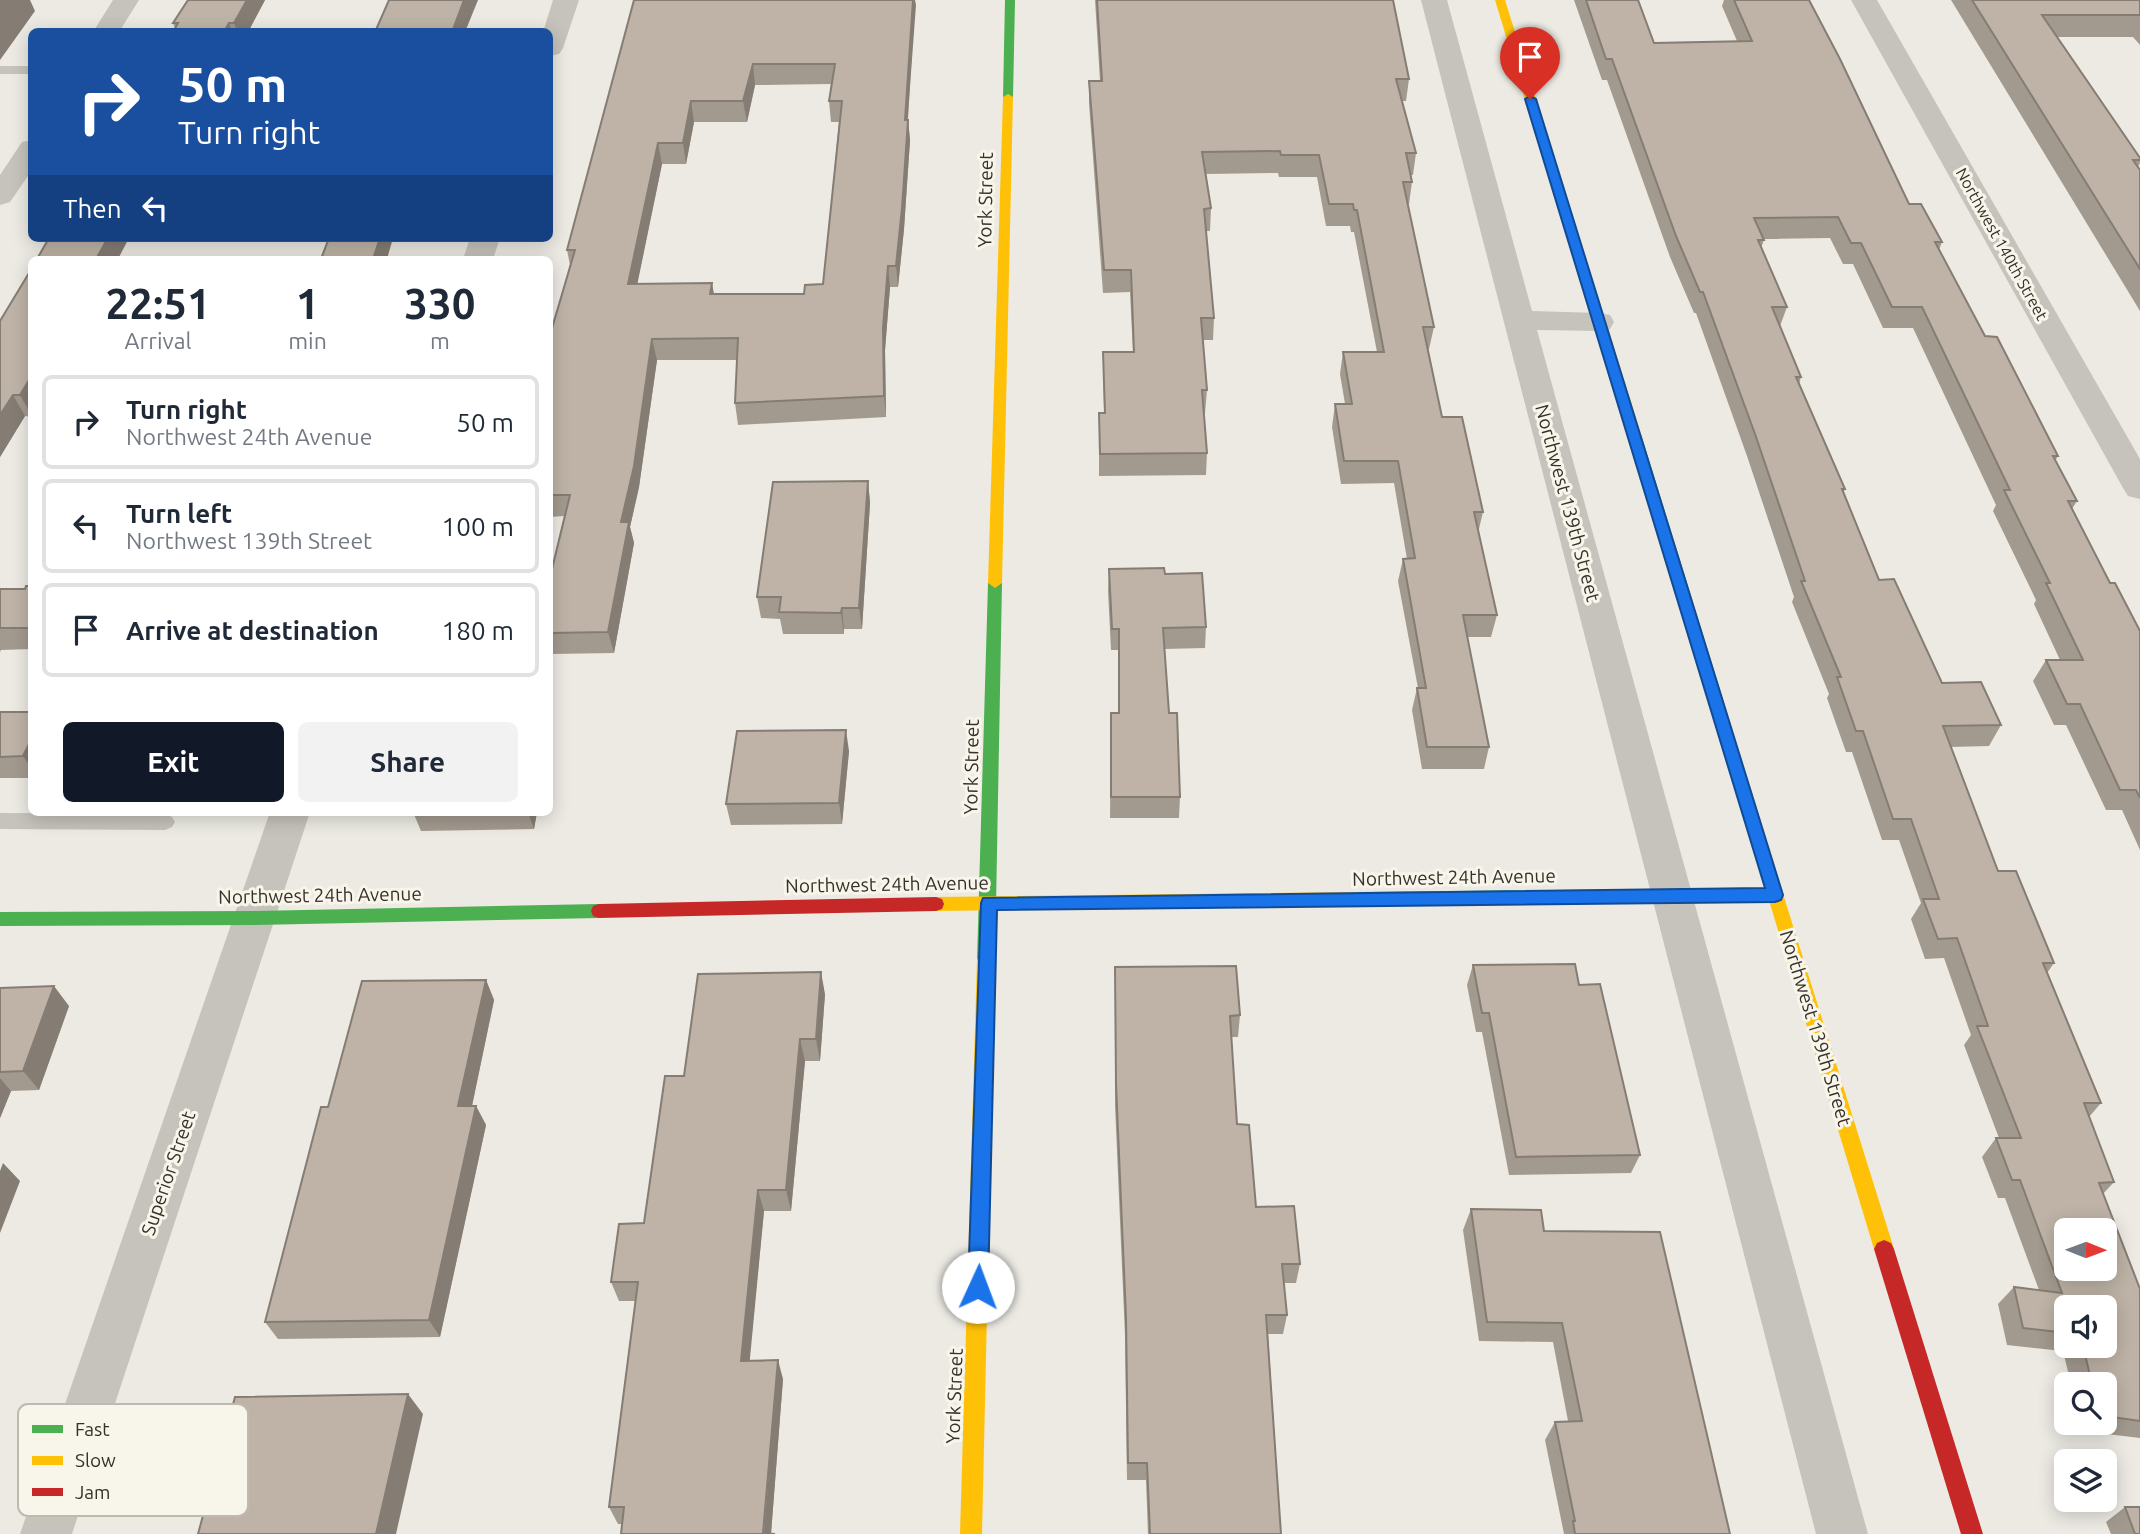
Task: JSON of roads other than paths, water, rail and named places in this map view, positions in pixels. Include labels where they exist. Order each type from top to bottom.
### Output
[{"type":"street","points":[[108,28],[126,0]]},
{"type":"street","points":[[553,39],[566,0]]},
{"type":"street","name":"York Street","points":[[971,1534],[1010,0]]},
{"type":"street","name":"Northwest 139th Street","points":[[1434,0],[1842,1534]]},
{"type":"street","name":"Northwest 139th Street","points":[[1500,0],[1972,1534]]},
{"type":"street","name":"Northwest 140th Street","points":[[1864,0],[2140,488]]},
{"type":"street","points":[[0,196],[28,154]]},
{"type":"street","points":[[1520,320],[1599,322]]},
{"type":"street","name":"Superior Street","points":[[90,1404],[289,816]]},
{"type":"street","name":"Northwest 24th Avenue","points":[[0,919],[255,918],[989,903],[1775,895]]},
{"type":"street","name":"Superior Street","points":[[46,1534],[52,1516]]},
{"type":"lane","points":[[0,70],[28,70]]},
{"type":"lane","points":[[0,821],[165,822]]}]
